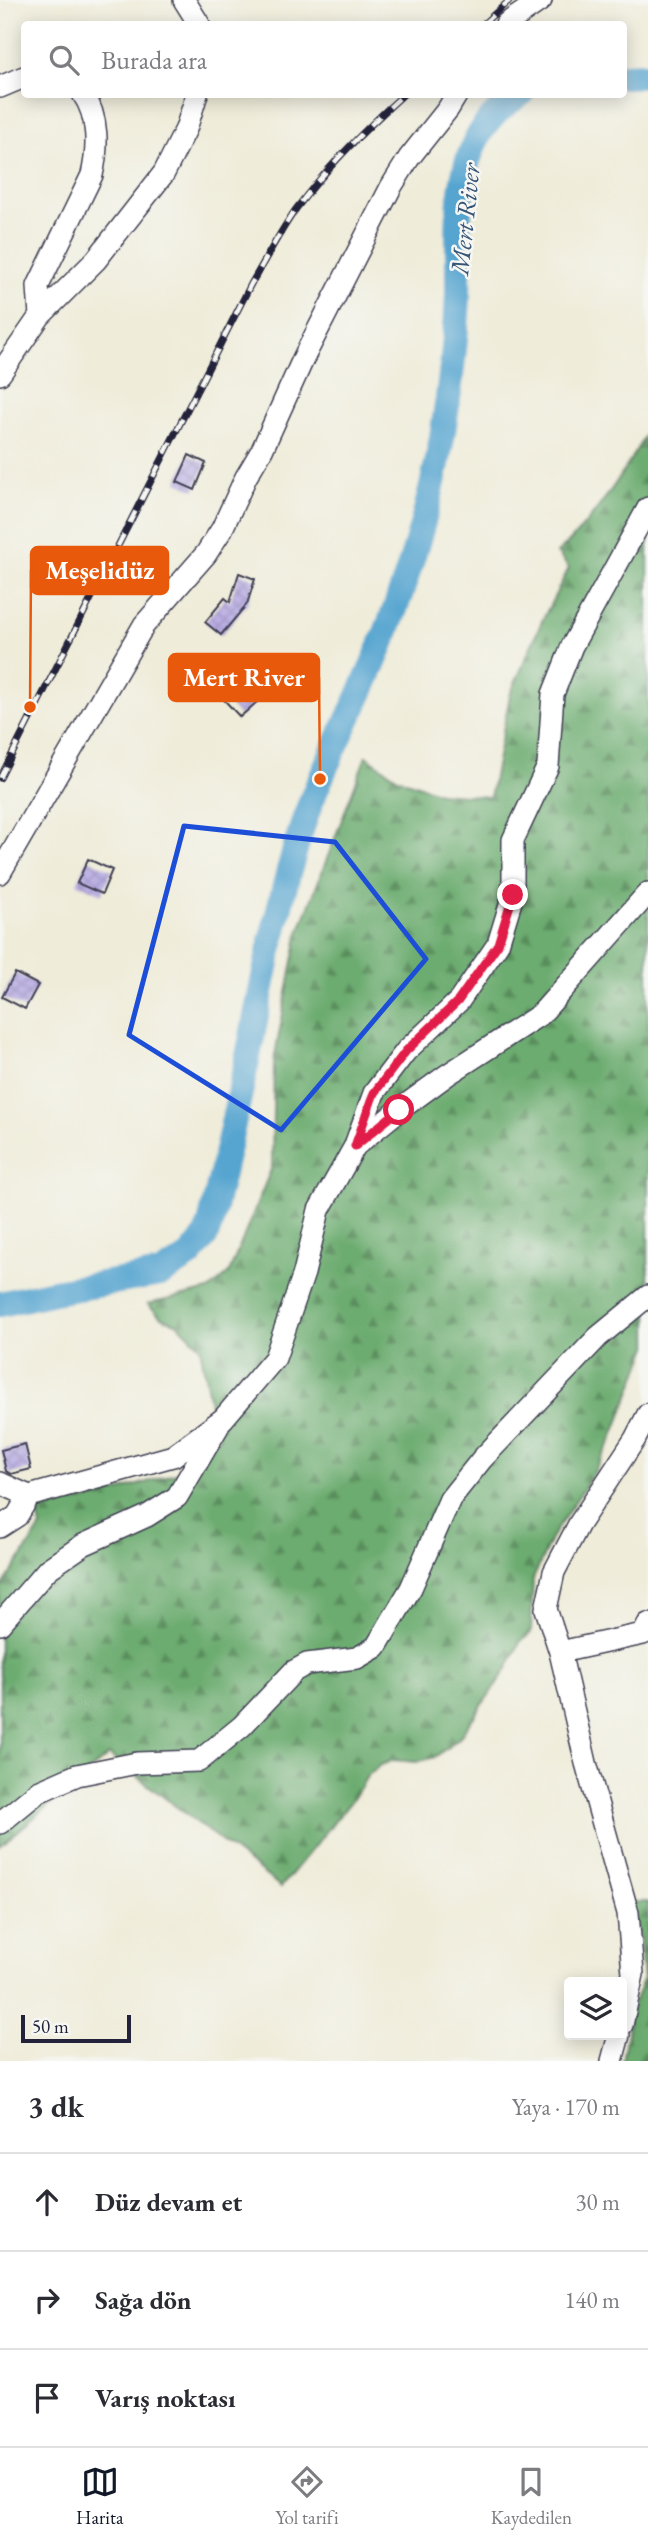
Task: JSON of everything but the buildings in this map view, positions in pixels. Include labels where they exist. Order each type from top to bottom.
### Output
[{"type":"street","points":[[184,0],[197,21]]},
{"type":"street","points":[[510,21],[541,0]]},
{"type":"street","points":[[0,87],[21,78]]},
{"type":"street","points":[[40,316],[38,286],[92,174],[96,156],[96,133],[84,98]]},
{"type":"street","points":[[0,374],[40,316],[96,260],[164,173],[186,129],[196,98]]},
{"type":"street","points":[[0,873],[144,625],[206,554],[222,529],[262,450],[304,357],[391,187],[409,158],[455,98]]},
{"type":"street","points":[[0,1624],[48,1569],[83,1545],[147,1516],[177,1497],[223,1419],[275,1358],[304,1273],[320,1210],[355,1146],[374,1093],[406,1051],[458,1001],[498,944],[513,895],[513,840],[548,766],[552,694],[572,646],[648,508]]},
{"type":"street","points":[[355,1146],[447,1075],[541,1014],[648,893]]},
{"type":"street","points":[[0,1823],[38,1792],[77,1774],[137,1763],[200,1761],[242,1726],[294,1671],[307,1664],[357,1658],[376,1647],[411,1588],[450,1499],[482,1459],[598,1337],[648,1296]]},
{"type":"street","points":[[627,2002],[633,1974],[628,1913],[546,1609],[554,1572],[579,1524],[635,1439],[648,1414]]},
{"type":"street","points":[[0,1483],[29,1496],[173,1455],[223,1419]]},
{"type":"street","points":[[0,1527],[17,1516],[29,1496]]},
{"type":"street","points":[[559,1652],[643,1634],[648,1624]]},
{"type":"street","points":[[612,2061],[618,2040]]},
{"type":"highlighted area","points":[[184,826],[335,842],[426,959],[281,1130],[129,1035]]},
{"type":"green space","points":[[648,429],[648,1346],[612,1439],[592,1476],[553,1535],[533,1579],[531,1633],[520,1642],[507,1669],[459,1738],[435,1757],[416,1762],[394,1760],[381,1765],[368,1775],[353,1799],[281,1887],[109,1755],[0,1846],[0,1590],[41,1527],[37,1510],[96,1498],[176,1473],[220,1437],[214,1427],[200,1346],[178,1324],[161,1317],[148,1304],[209,1290],[229,1273],[272,1167],[274,1060],[298,935],[366,756],[398,778],[440,793],[490,797],[510,695],[542,621],[569,568],[557,553],[607,495]]},
{"type":"green space","points":[[629,1902],[648,1902],[648,2061],[622,2061],[631,2010],[643,1980],[640,1939]]},
{"type":"waterway","name":"Mert River","points":[[627,76],[648,75]]},
{"type":"waterway","name":"Mert River","points":[[0,1304],[161,1274],[190,1256],[205,1237],[210,1225],[272,939],[294,853],[319,782],[386,633],[415,550],[430,494],[442,437],[456,330],[460,203],[466,168],[475,143],[485,126],[497,112],[515,98]]},
{"type":"railway","points":[[486,21],[510,0]]},
{"type":"railway","points":[[0,778],[251,284],[278,237],[308,193],[334,163],[400,98]]},
{"type":"place","name":"Meşelidüz","points":[[30,707]]},
{"type":"place","name":"Mert River","points":[[320,779]]},
{"type":"route","points":[[399,1110],[355,1146],[374,1093],[406,1051],[458,1001],[498,944],[513,895]]}]
